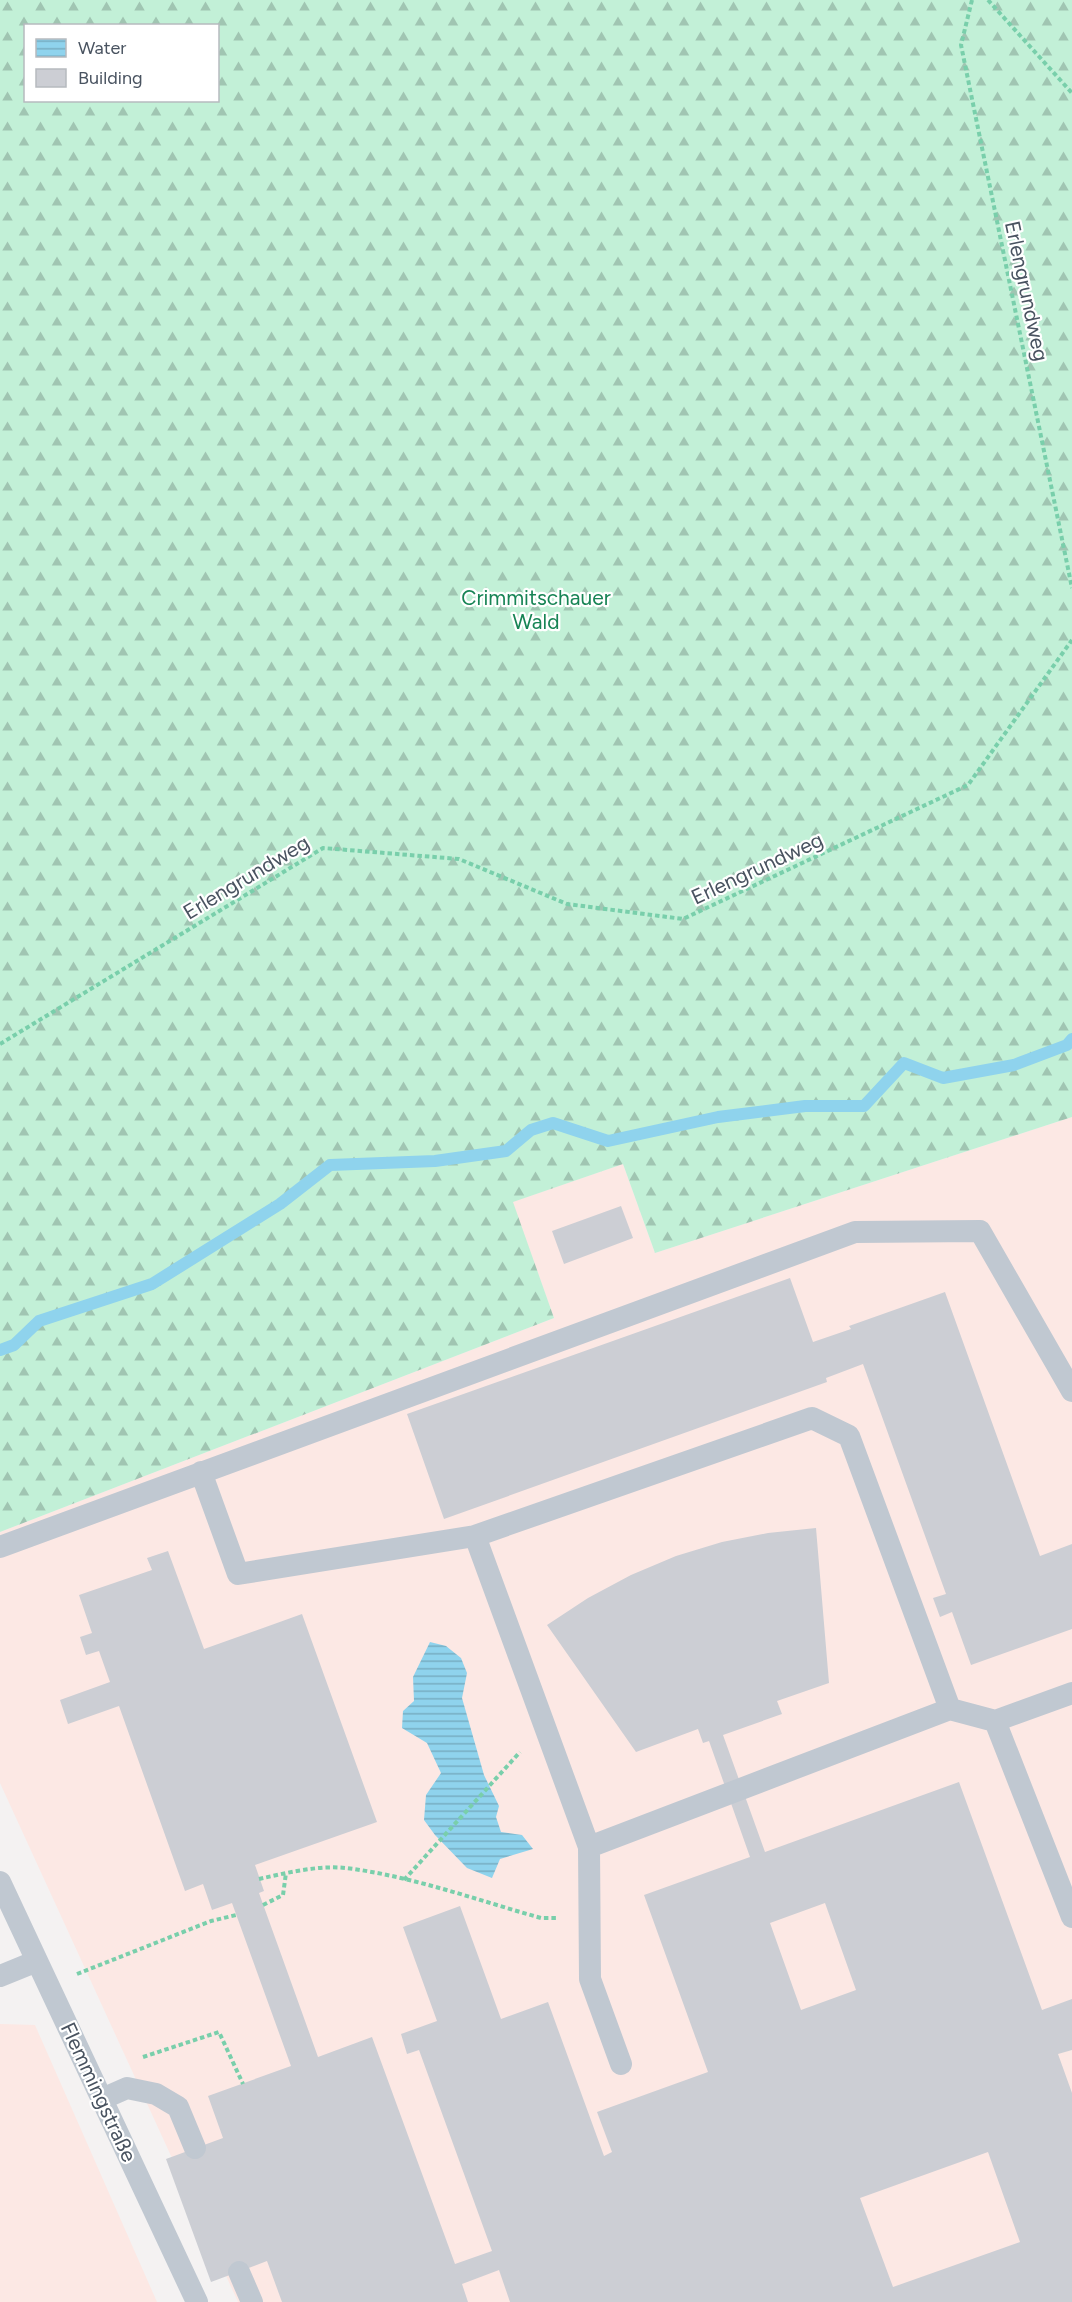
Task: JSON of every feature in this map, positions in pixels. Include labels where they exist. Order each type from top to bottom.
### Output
[{"type":"lane","points":[[0,1547],[855,1232],[980,1231],[1072,1391]]},
{"type":"lane","points":[[201,1472],[238,1574],[475,1536],[812,1418],[849,1436],[950,1709]]},
{"type":"lane","points":[[475,1536],[589,1847],[590,1979],[621,2064]]},
{"type":"lane","points":[[589,1847],[950,1709],[994,1721],[1072,1694]]},
{"type":"lane","points":[[994,1721],[1072,1917]]},
{"type":"lane","name":"Flemmingstraße","points":[[0,1882],[197,2302]]},
{"type":"lane","points":[[0,1976],[37,1960]]},
{"type":"lane","points":[[102,2099],[127,2088],[156,2094],[178,2107],[195,2148]]},
{"type":"lane","points":[[239,2272],[252,2302]]},
{"type":"path","name":"Erlengrundweg","points":[[972,0],[961,45],[1072,588]]},
{"type":"path","points":[[988,0],[1072,93]]},
{"type":"path","name":"Erlengrundweg","points":[[0,1044],[323,848],[459,859],[567,904],[683,919],[968,785],[1072,640]]},
{"type":"path","points":[[404,1880],[516,1757]]},
{"type":"path","points":[[260,1879],[286,1873],[344,1868],[404,1880],[541,1918],[589,1919]]},
{"type":"path","points":[[263,1905],[283,1895],[286,1873]]},
{"type":"path","points":[[49,1985],[211,1921],[236,1915]]},
{"type":"path","points":[[92,2074],[219,2032],[243,2084]]},
{"type":"shaded area","points":[[1072,1117],[1072,2302],[238,2302],[0,1783],[0,1532],[554,1318],[512,1202],[623,1164],[655,1253]]},
{"type":"shaded area","points":[[0,2024],[35,2025],[157,2302],[0,2302]]},
{"type":"green space","name":"Crimmitschauer Wald","points":[[0,0],[1072,0],[1072,1117],[655,1253],[623,1164],[513,1202],[554,1318],[0,1532]]},
{"type":"water","points":[[430,1642],[446,1646],[461,1658],[467,1673],[462,1698],[484,1775],[499,1806],[496,1817],[501,1832],[522,1835],[533,1849],[500,1859],[492,1878],[467,1868],[435,1835],[424,1820],[426,1795],[441,1773],[427,1743],[402,1728],[403,1711],[414,1701],[413,1677]]},
{"type":"building","points":[[621,1206],[633,1238],[564,1264],[552,1231]]},
{"type":"building","points":[[790,1278],[813,1342],[851,1329],[849,1326],[945,1292],[1040,1556],[1072,1544],[1072,1629],[971,1665],[952,1612],[940,1617],[933,1598],[946,1594],[863,1364],[826,1378],[827,1382],[444,1519],[407,1414]]},
{"type":"building","points":[[816,1528],[829,1683],[777,1701],[782,1714],[723,1735],[765,1852],[959,1782],[1042,2010],[1072,1999],[1072,2050],[1058,2054],[1072,2093],[1072,2302],[510,2302],[499,2270],[462,2284],[468,2302],[282,2302],[267,2261],[211,2282],[166,2159],[223,2138],[208,2096],[291,2066],[232,1903],[212,1910],[203,1884],[185,1891],[119,1706],[68,1724],[60,1700],[110,1682],[99,1651],[86,1655],[80,1637],[92,1633],[79,1595],[152,1570],[147,1558],[168,1551],[204,1649],[302,1614],[377,1822],[255,1865],[264,1891],[259,1893],[318,2057],[372,2037],[455,2264],[492,2251],[419,2050],[407,2054],[401,2034],[437,2021],[403,1927],[460,1906],[501,2019],[548,2002],[604,2156],[612,2152],[597,2112],[708,2072],[644,1895],[750,1857],[709,1741],[703,1743],[698,1729],[636,1752],[547,1625],[588,1598],[631,1575],[676,1556],[722,1542],[768,1533]],"holes":[[[825,1903],[856,1990],[801,2010],[770,1923]],[[988,2152],[1020,2242],[893,2287],[860,2198]]]},
{"type":"waterway","points":[[0,1350],[14,1345],[39,1321],[152,1284],[280,1204],[330,1165],[435,1161],[506,1151],[531,1130],[553,1123],[608,1141],[718,1117],[805,1106],[864,1106],[904,1063],[943,1078],[1014,1065],[1067,1045],[1072,1039]]}]
